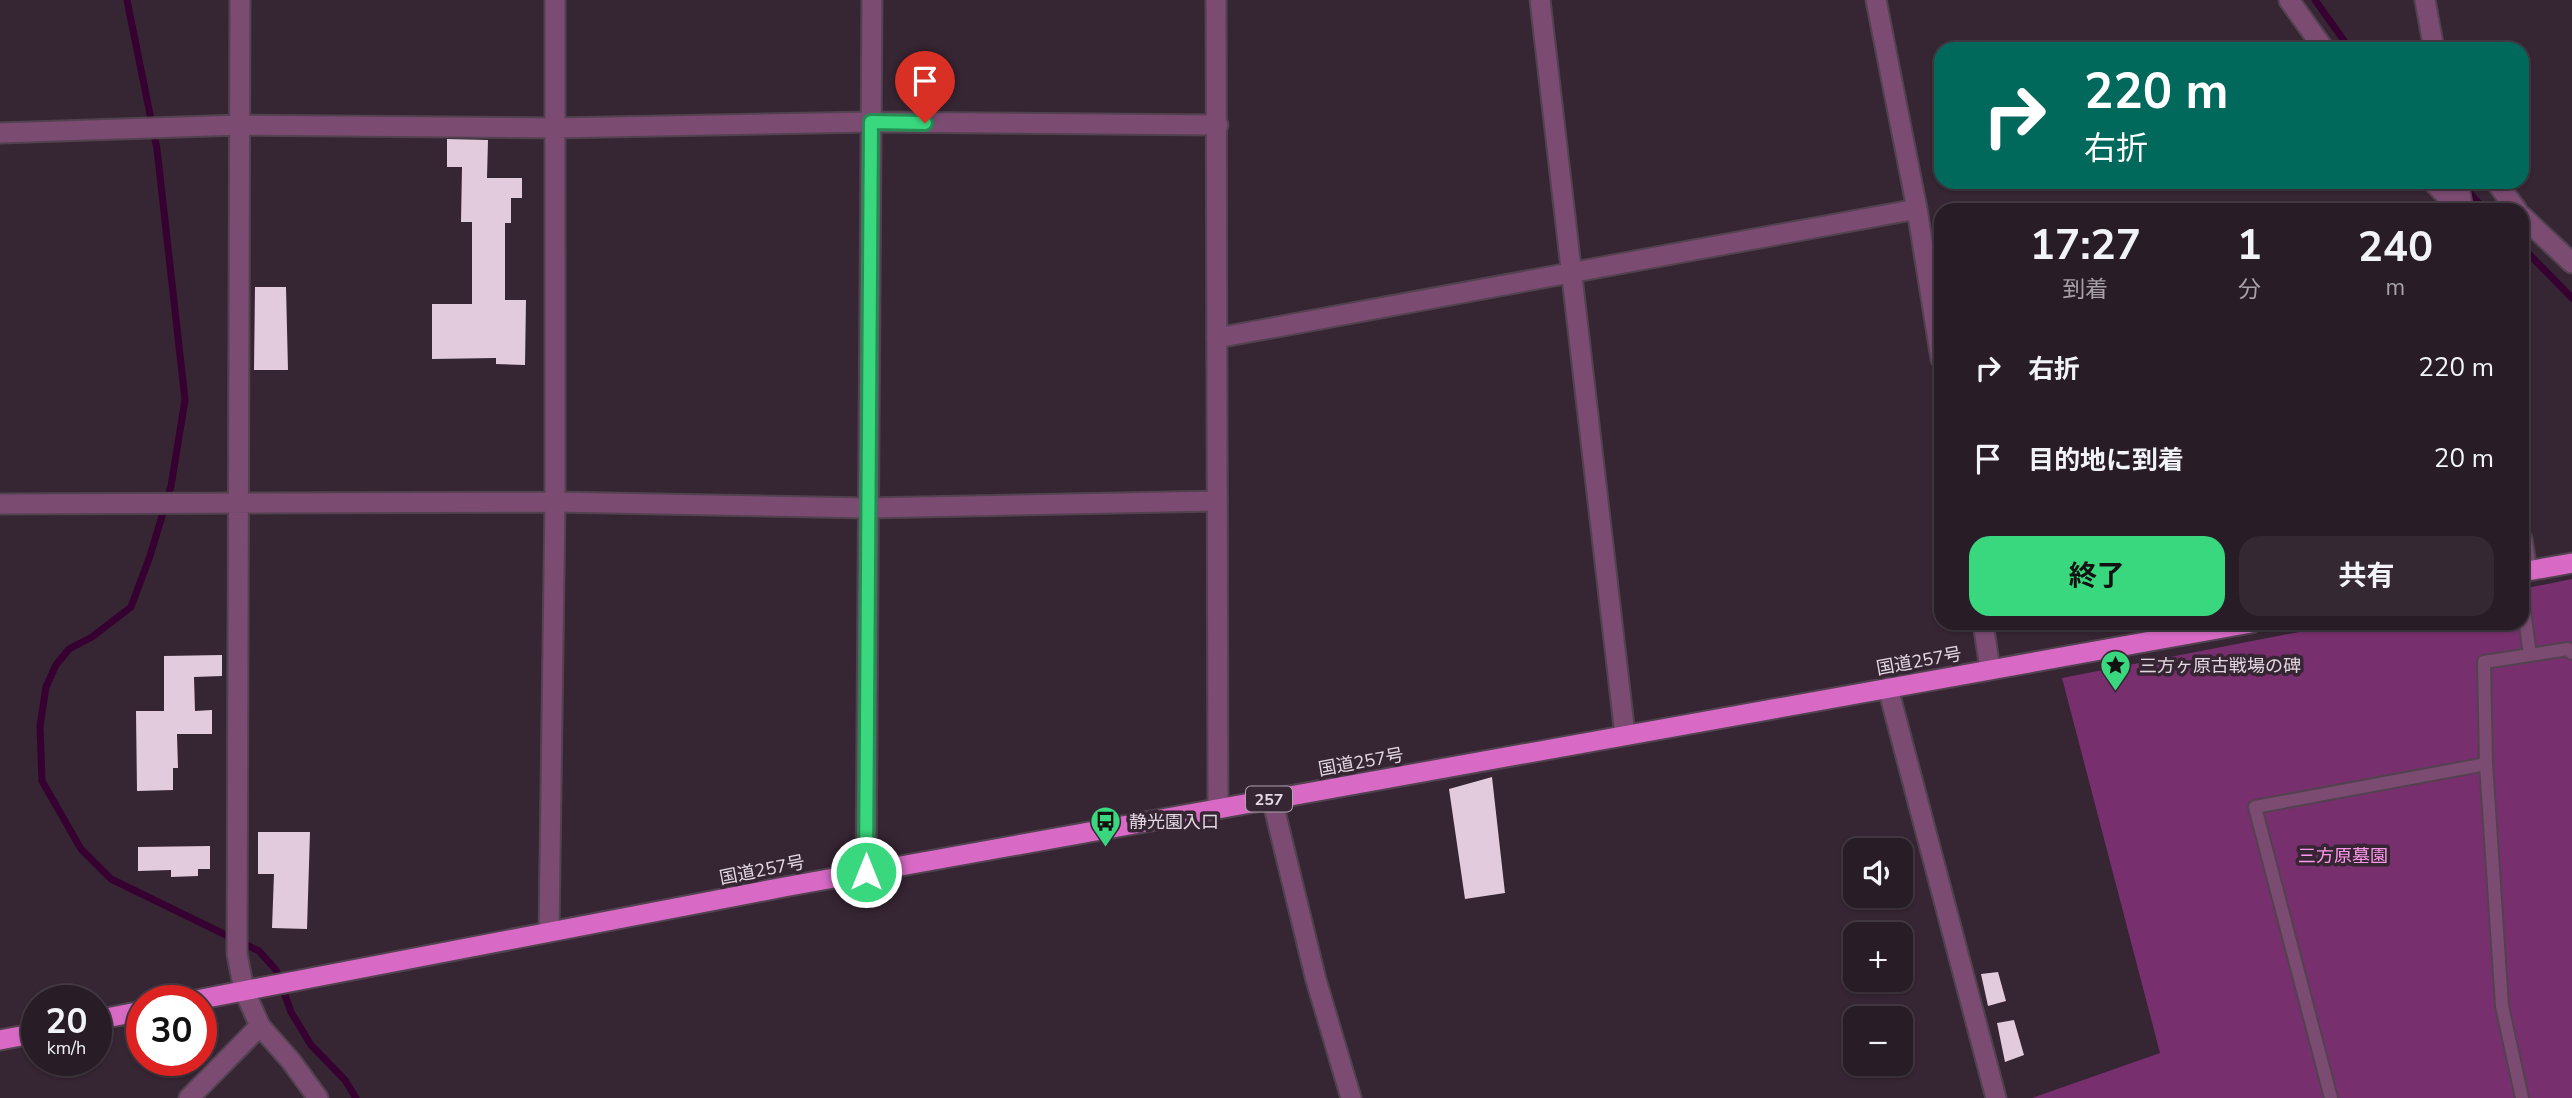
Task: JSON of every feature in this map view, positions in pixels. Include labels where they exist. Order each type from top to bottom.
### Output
[{"type":"highway","points":[[2529,571],[2572,564]]},
{"type":"highway","name":"国道257号","points":[[217,996],[866,872],[2211,630]]},
{"type":"highway","points":[[0,1040],[21,1036]]},
{"type":"street","points":[[240,0],[237,954],[251,989],[260,1026],[291,1061],[318,1098]]},
{"type":"street","points":[[549,932],[555,502],[555,0]]},
{"type":"street","points":[[866,872],[872,0]]},
{"type":"street","points":[[1216,0],[1217,809]]},
{"type":"street","points":[[1540,0],[1625,735]]},
{"type":"street","points":[[1876,0],[1917,209],[1934,315]]},
{"type":"street","points":[[2289,0],[2319,42]]},
{"type":"street","points":[[2425,0],[2433,42]]},
{"type":"street","points":[[0,133],[239,125],[555,128],[871,122],[1218,125]]},
{"type":"street","points":[[2444,189],[2460,200]]},
{"type":"street","points":[[1217,338],[1917,209]]},
{"type":"street","points":[[2529,223],[2572,263]]},
{"type":"street","points":[[0,504],[555,502],[868,508],[1217,501]]},
{"type":"street","points":[[1984,630],[1990,669]]},
{"type":"street","points":[[1888,688],[1996,1098]]},
{"type":"street","points":[[1272,799],[1316,980],[1351,1098]]},
{"type":"street","points":[[189,1098],[260,1026]]},
{"type":"lane","points":[[2527,630],[2530,655]]},
{"type":"lane","points":[[2522,1098],[2502,1006],[2486,764],[2484,662],[2568,649],[2572,653]]},
{"type":"lane","points":[[2331,1098],[2255,807],[2486,764]]},
{"type":"green space","name":"三方原墓園","points":[[2572,579],[2572,1098],[2032,1098],[2160,1053],[2062,678],[2309,630],[2529,630],[2529,588]]},
{"type":"building","points":[[447,139],[488,140],[487,178],[522,178],[522,198],[511,198],[511,223],[505,223],[505,300],[526,300],[525,365],[496,364],[496,358],[432,359],[432,304],[472,304],[472,222],[461,222],[462,167],[447,167]]},
{"type":"building","points":[[255,287],[286,287],[288,370],[254,370]]},
{"type":"building","points":[[222,655],[222,676],[194,677],[195,711],[212,710],[212,734],[177,734],[178,768],[173,768],[173,790],[137,791],[136,711],[164,711],[164,656]]},
{"type":"building","points":[[1492,777],[1505,893],[1465,899],[1449,789]]},
{"type":"building","points":[[258,832],[310,832],[307,929],[272,928],[274,874],[258,874]]},
{"type":"building","points":[[210,846],[210,869],[198,869],[198,876],[171,877],[171,870],[138,871],[138,847]]},
{"type":"building","points":[[1998,972],[2006,1001],[1988,1006],[1981,974]]},
{"type":"building","points":[[2014,1020],[2024,1055],[2005,1062],[1997,1023]]},
{"type":"waterway","points":[[127,0],[157,149],[185,400],[171,486],[131,607],[92,637],[69,649],[56,665],[46,687],[40,726],[42,781],[81,849],[111,879],[259,951],[276,970],[291,1012],[311,1045],[345,1080],[356,1098]]},
{"type":"waterway","points":[[2315,0],[2345,42]]},
{"type":"waterway","points":[[2466,189],[2479,203]]},
{"type":"waterway","points":[[2529,254],[2572,298]]},
{"type":"place","name":"三方ヶ原古戦場の碑","points":[[2116,693]]},
{"type":"place","name":"静光園入口","points":[[1106,849]]},
{"type":"route","points":[[866,872],[871,122],[925,123]]}]
